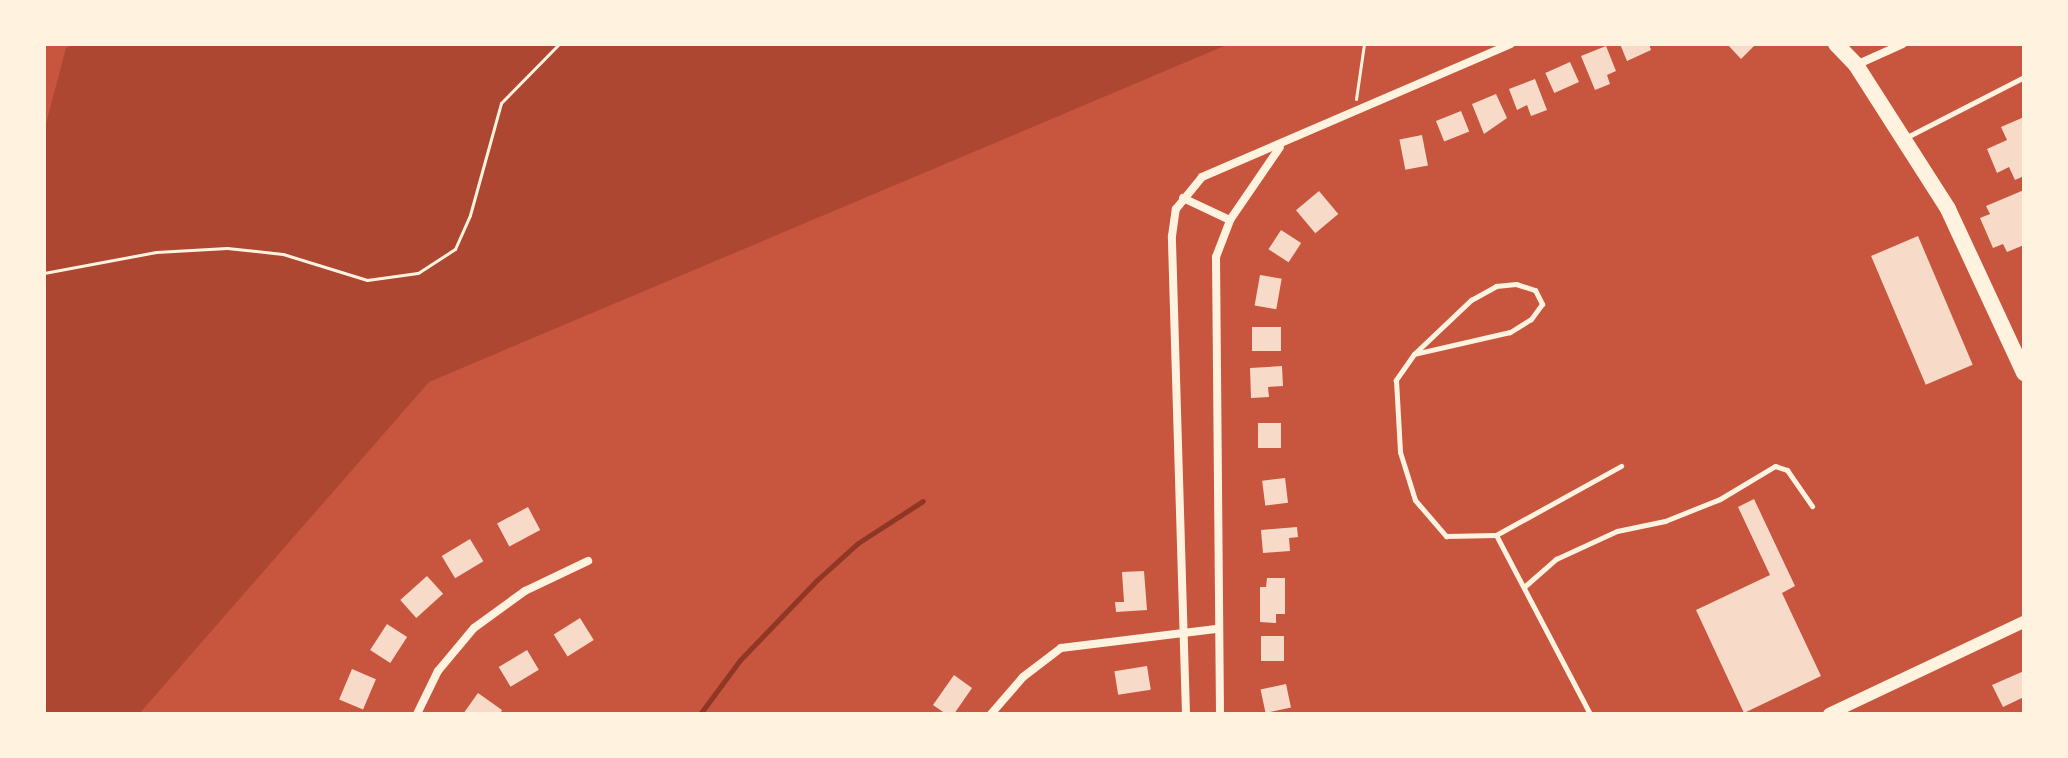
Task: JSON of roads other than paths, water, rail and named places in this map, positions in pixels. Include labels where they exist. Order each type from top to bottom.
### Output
[{"type":"main road","points":[[1836,44],[1856,65],[1948,209],[2022,362]]},
{"type":"street","points":[[1186,714],[1172,236],[1183,198],[1202,177],[1265,147],[1280,147],[1511,44]]},
{"type":"street","points":[[1856,65],[1903,44]]},
{"type":"street","points":[[1220,714],[1216,629],[1216,257],[1230,220],[1280,147]]},
{"type":"street","points":[[1183,198],[1230,220]]},
{"type":"street","points":[[417,714],[438,671],[474,628],[525,591],[588,561]]},
{"type":"street","points":[[1829,714],[2024,622]]},
{"type":"street","points":[[991,714],[1023,677],[1061,648],[1216,629]]},
{"type":"lane","points":[[1903,139],[2024,77]]},
{"type":"lane","points":[[1414,354],[1510,332],[1531,319],[1542,304],[1535,290],[1516,284],[1496,286],[1460,309],[1414,354],[1396,380],[1393,401],[1400,452],[1415,500],[1446,536],[1496,535],[1621,466]]},
{"type":"lane","points":[[1524,587],[1556,559],[1617,531],[1665,521],[1720,499],[1775,466],[1787,470],[1812,506]]},
{"type":"lane","points":[[1496,535],[1590,714]]},
{"type":"waterway","points":[[700,714],[740,660],[817,580],[858,543],[923,501]]}]
